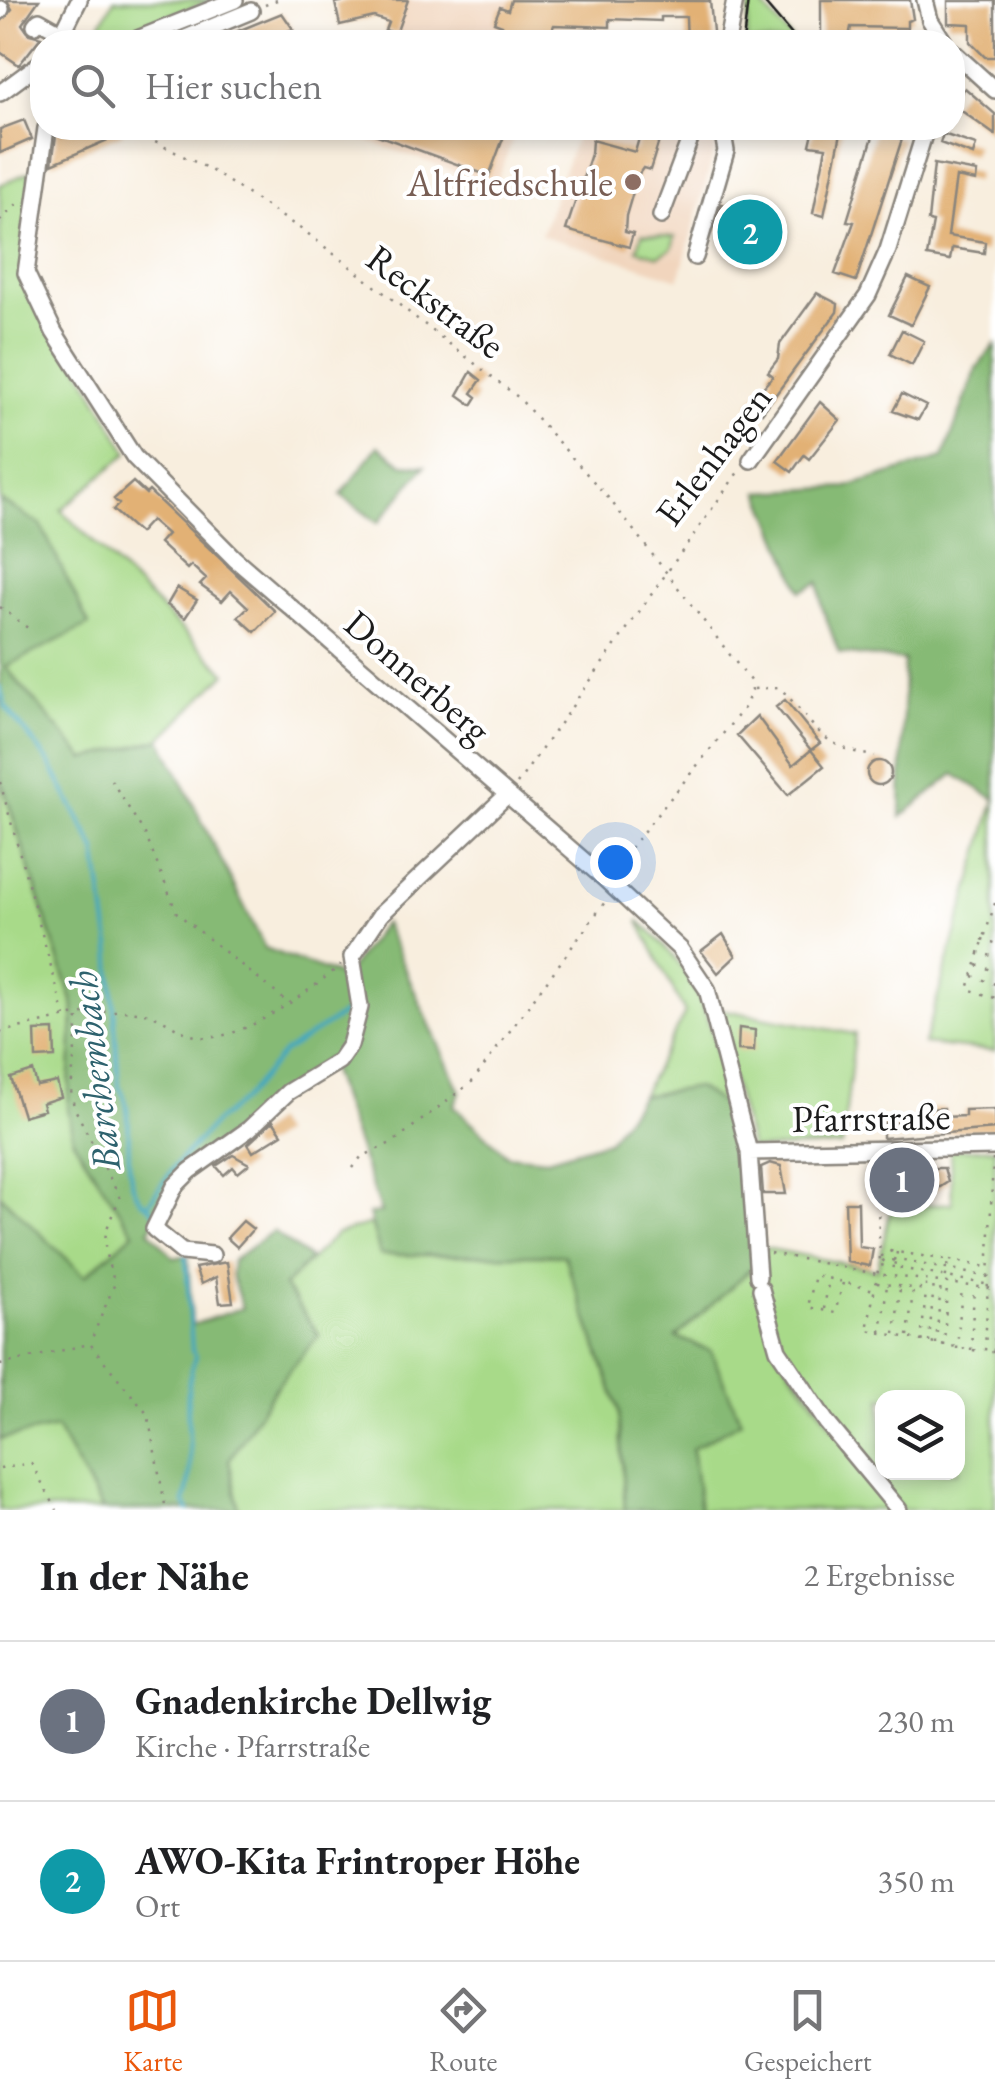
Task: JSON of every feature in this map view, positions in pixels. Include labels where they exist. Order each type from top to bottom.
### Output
[{"type":"street","points":[[160,30],[236,0]]},
{"type":"street","points":[[730,30],[735,0]]},
{"type":"street","points":[[925,0],[936,30]]},
{"type":"street","points":[[65,30],[79,3]]},
{"type":"street","points":[[206,30],[251,12]]},
{"type":"street","points":[[35,25],[39,20],[51,30]]},
{"type":"street","points":[[965,63],[995,90]]},
{"type":"street","points":[[2,87],[30,73]]},
{"type":"street","name":"Donnerberg","points":[[44,140],[26,273],[54,332],[147,474],[235,559],[610,884],[680,949],[707,988],[749,1152],[754,1249],[778,1350],[827,1423],[899,1510]]},
{"type":"street","points":[[661,216],[690,140]]},
{"type":"street","points":[[695,257],[726,152],[724,140]]},
{"type":"street","name":"Erlenhagen","points":[[751,460],[868,295],[888,250],[922,140]]},
{"type":"street","points":[[212,1255],[188,1253],[170,1244],[158,1221],[175,1186],[249,1129],[288,1092],[339,1061],[354,1036],[360,1007],[352,956],[380,914],[506,796]]},
{"type":"street","name":"Pfarrstraße","points":[[749,1152],[994,1148]]},
{"type":"path","name":"Reckstraße","points":[[150,140],[208,169],[273,210],[497,378],[552,431],[667,572],[752,690]]},
{"type":"path","points":[[0,220],[37,186]]},
{"type":"path","name":"Erlenhagen","points":[[506,796],[742,466],[751,460]]},
{"type":"path","points":[[0,606],[28,629]]},
{"type":"path","points":[[354,1168],[361,1156],[393,1142],[473,1081],[752,690],[779,687],[823,739],[851,752],[874,756]]},
{"type":"path","points":[[111,780],[145,834],[177,913],[288,1002]]},
{"type":"path","points":[[0,782],[66,1019]]},
{"type":"path","points":[[995,903],[968,989],[995,998]]},
{"type":"path","points":[[989,914],[995,917]]},
{"type":"path","points":[[985,926],[995,929]]},
{"type":"path","points":[[982,939],[995,943]]},
{"type":"path","points":[[978,952],[995,957]]},
{"type":"path","points":[[0,1032],[119,1012],[147,1013],[186,1034],[206,1038],[241,1029],[288,1002],[352,956]]},
{"type":"path","points":[[974,964],[995,971]]},
{"type":"path","points":[[972,976],[995,984]]},
{"type":"path","points":[[78,1016],[71,1092],[74,1107],[82,1130],[120,1198],[103,1234],[104,1254],[115,1283],[90,1343]]},
{"type":"path","points":[[985,1352],[994,1148]]},
{"type":"path","points":[[866,1149],[866,1180],[877,1179],[881,1256],[867,1330],[957,1350],[985,1352],[994,1352],[995,1330]]},
{"type":"path","points":[[754,1249],[877,1274],[988,1287]]},
{"type":"path","points":[[881,1256],[890,1251],[989,1267]]},
{"type":"path","points":[[890,1251],[894,1260]]},
{"type":"path","points":[[894,1267],[896,1252]]},
{"type":"path","points":[[881,1256],[886,1263],[894,1260],[989,1276]]},
{"type":"path","points":[[936,1345],[948,1260]]},
{"type":"path","points":[[880,1265],[995,1289]]},
{"type":"path","points":[[843,1283],[834,1313],[808,1308],[815,1275],[874,1290]]},
{"type":"path","points":[[824,1310],[829,1278]]},
{"type":"path","points":[[922,1342],[926,1280]]},
{"type":"path","points":[[875,1282],[926,1290]]},
{"type":"path","points":[[929,1344],[934,1282]]},
{"type":"path","points":[[944,1283],[944,1347]]},
{"type":"path","points":[[881,1333],[887,1284]]},
{"type":"path","points":[[894,1336],[900,1286]]},
{"type":"path","points":[[957,1350],[962,1286]]},
{"type":"path","points":[[908,1339],[913,1288]]},
{"type":"path","points":[[970,1351],[974,1288]]},
{"type":"path","points":[[0,1365],[90,1343]]},
{"type":"path","points":[[90,1343],[148,1416],[166,1510]]},
{"type":"path","points":[[0,1469],[31,1464],[57,1510]]},
{"type":"shaded area","points":[[388,0],[563,0],[553,30],[395,30],[405,9]]},
{"type":"shaded area","points":[[366,140],[512,140],[495,186]]},
{"type":"shaded area","name":"Altfriedschule","points":[[575,140],[718,140],[679,279],[541,235]]},
{"type":"green space","points":[[114,0],[214,0],[128,30],[101,30],[101,23]]},
{"type":"green space","points":[[750,0],[758,0],[784,30],[747,30]]},
{"type":"green space","points":[[38,168],[26,273],[128,453],[61,510],[226,673],[161,739],[85,760],[5,666],[41,525],[0,500],[0,185]]},
{"type":"green space","points":[[642,234],[675,237],[672,248],[659,256],[637,250]]},
{"type":"green space","points":[[995,344],[995,799],[954,774],[901,817],[904,660],[839,653],[822,607],[819,582],[801,591],[760,492],[847,487],[943,458],[977,368]]},
{"type":"green space","points":[[378,446],[403,464],[425,466],[378,523],[341,495]]},
{"type":"green space","points":[[0,500],[41,525],[89,625],[5,667],[85,759],[161,739],[265,948],[343,977],[384,923],[460,1092],[454,1106],[507,1155],[547,1159],[608,1141],[641,1096],[697,1087],[732,1111],[747,1152],[753,1267],[676,1337],[711,1351],[741,1421],[692,1449],[700,1510],[625,1510],[619,1410],[564,1255],[380,1255],[369,1214],[381,1213],[327,1059],[202,1157],[149,1230],[174,1258],[188,1255],[192,1325],[242,1308],[231,1274],[232,1261],[273,1231],[310,1259],[284,1286],[319,1335],[276,1387],[229,1460],[239,1510],[103,1510],[56,1428],[0,1439],[0,1195],[85,1276],[134,1233],[73,1140],[68,1108],[74,1006],[0,776]]},
{"type":"green space","points":[[0,777],[74,1007],[68,1108],[73,1140],[135,1234],[85,1277],[0,1195]]},
{"type":"green space","points":[[995,799],[995,1051],[924,1044]]},
{"type":"green space","points":[[638,920],[693,985],[703,1006],[732,1111],[697,1087],[641,1096],[685,1013]]},
{"type":"green space","points":[[713,1008],[855,1034],[842,1146],[751,1149]]},
{"type":"green space","points":[[995,1148],[995,1510],[901,1510],[878,1480],[965,1480],[965,1390],[875,1390],[875,1476],[779,1350],[756,1246],[877,1270],[891,1208],[952,1203],[950,1150]]},
{"type":"green space","points":[[371,1224],[381,1255],[564,1255],[619,1410],[625,1510],[239,1510],[229,1460],[276,1387],[319,1335],[284,1286],[336,1234]]},
{"type":"green space","points":[[753,1267],[776,1351],[896,1510],[700,1510],[676,1337]]},
{"type":"green space","points":[[56,1427],[102,1510],[0,1510],[0,1439]]},
{"type":"building","points":[[7,0],[39,0],[22,24],[30,34],[30,51],[19,65],[0,52],[0,23],[12,9]]},
{"type":"building","points":[[408,0],[397,30],[385,30],[388,22],[374,17],[340,25],[335,3]]},
{"type":"building","points":[[511,0],[710,1],[713,30],[687,30],[686,17],[661,17],[661,21],[610,19],[610,27],[554,25],[552,30],[500,30],[502,25],[494,22],[500,7],[508,10]]},
{"type":"building","points":[[821,0],[910,0],[913,19],[907,21],[907,28],[821,30]]},
{"type":"building","points":[[948,1],[995,1],[995,57],[985,57],[970,42],[970,24],[948,23]]},
{"type":"building","points":[[282,13],[293,29],[290,30],[240,30]]},
{"type":"building","points":[[965,88],[995,114],[995,135],[965,113]]},
{"type":"building","points":[[24,120],[30,140],[0,153],[0,129]]},
{"type":"building","points":[[55,140],[108,140],[52,164]]},
{"type":"building","points":[[391,140],[502,140],[489,176]]},
{"type":"building","points":[[592,140],[635,152],[638,140],[659,140],[650,170],[643,168],[638,175],[626,216],[625,232],[633,234],[629,247],[566,230]]},
{"type":"building","points":[[811,140],[840,140],[824,216],[813,213],[826,147],[810,145]]},
{"type":"building","points":[[872,140],[902,140],[856,281],[835,274],[854,222],[847,221]]},
{"type":"building","points":[[961,140],[976,145],[973,155],[940,143]]},
{"type":"building","points":[[934,164],[977,172],[976,181],[956,177],[948,236],[985,242],[984,253],[952,248],[950,260],[927,256],[933,222],[928,221]]},
{"type":"building","points":[[722,204],[777,219],[770,244],[755,240],[752,254],[736,250],[740,236],[715,229]]},
{"type":"building","points":[[908,277],[930,287],[911,325],[889,315]]},
{"type":"building","points":[[817,293],[838,304],[837,312],[762,413],[749,404],[773,376],[768,372],[778,359],[780,344]]},
{"type":"building","points":[[902,330],[924,341],[912,365],[890,354]]},
{"type":"building","points":[[471,372],[481,380],[472,393],[477,397],[472,405],[458,395]]},
{"type":"building","points":[[902,394],[926,406],[918,420],[893,411]]},
{"type":"building","points":[[820,402],[840,420],[809,459],[804,455],[792,472],[777,461]]},
{"type":"building","points":[[133,482],[146,494],[149,491],[275,611],[255,632],[238,617],[248,607],[231,591],[222,601],[200,585],[206,579],[191,565],[187,569],[159,543],[167,534],[151,520],[139,533],[113,510],[119,504],[114,499]]},
{"type":"building","points":[[177,588],[197,600],[185,618],[167,605]]},
{"type":"building","points":[[785,700],[820,743],[811,750],[776,707]]},
{"type":"building","points":[[757,716],[793,765],[811,750],[824,766],[788,795],[737,735]]},
{"type":"building","points":[[879,761],[891,773],[879,785],[867,773]]},
{"type":"building","points":[[723,934],[736,956],[718,973],[701,951]]},
{"type":"building","points":[[739,1028],[755,1030],[754,1051],[738,1050]]},
{"type":"building","points":[[54,1030],[55,1057],[36,1058],[35,1031]]},
{"type":"building","points":[[33,1071],[37,1086],[57,1082],[61,1097],[42,1103],[44,1110],[23,1116],[11,1078]]},
{"type":"building","points":[[944,1108],[944,1117],[965,1116],[965,1110],[994,1109],[995,1129],[883,1138],[883,1123],[915,1122],[926,1118],[925,1109]]},
{"type":"building","points":[[273,1121],[282,1134],[253,1152],[248,1144]]},
{"type":"building","points":[[233,1155],[249,1164],[238,1173],[233,1167],[224,1175],[216,1166]]},
{"type":"building","points":[[770,1163],[781,1166],[786,1194],[763,1194],[761,1167]]},
{"type":"building","points":[[897,1168],[944,1168],[948,1182],[923,1198],[887,1199],[882,1174]]},
{"type":"building","points":[[845,1202],[858,1202],[859,1247],[873,1249],[870,1266],[847,1262]]},
{"type":"building","points":[[243,1221],[253,1229],[237,1247],[227,1238]]},
{"type":"building","points":[[227,1262],[233,1302],[220,1303],[216,1277],[201,1284],[195,1268]]},
{"type":"waterway","name":"Barchembach","points":[[0,687],[5,706],[49,762],[96,850],[110,947],[119,1087],[128,1112],[130,1172],[139,1198],[155,1213]]},
{"type":"waterway","points":[[149,1203],[174,1167],[215,1122],[244,1099],[283,1053],[354,1007]]},
{"type":"waterway","name":"Barchembach","points":[[162,1220],[181,1243]]},
{"type":"waterway","name":"Barchembach","points":[[186,1256],[192,1351],[196,1356],[188,1392],[190,1466],[184,1502],[189,1510]]},
{"type":"tram line","points":[[744,30],[748,0]]},
{"type":"tram line","points":[[762,0],[788,30]]},
{"type":"place","name":"Altfriedschule","points":[[633,182]]},
{"type":"place","name":"AWO-Kita Frintroper Höhe","points":[[750,232]]},
{"type":"place","name":"Gnadenkirche Dellwig","points":[[902,1180]]}]
